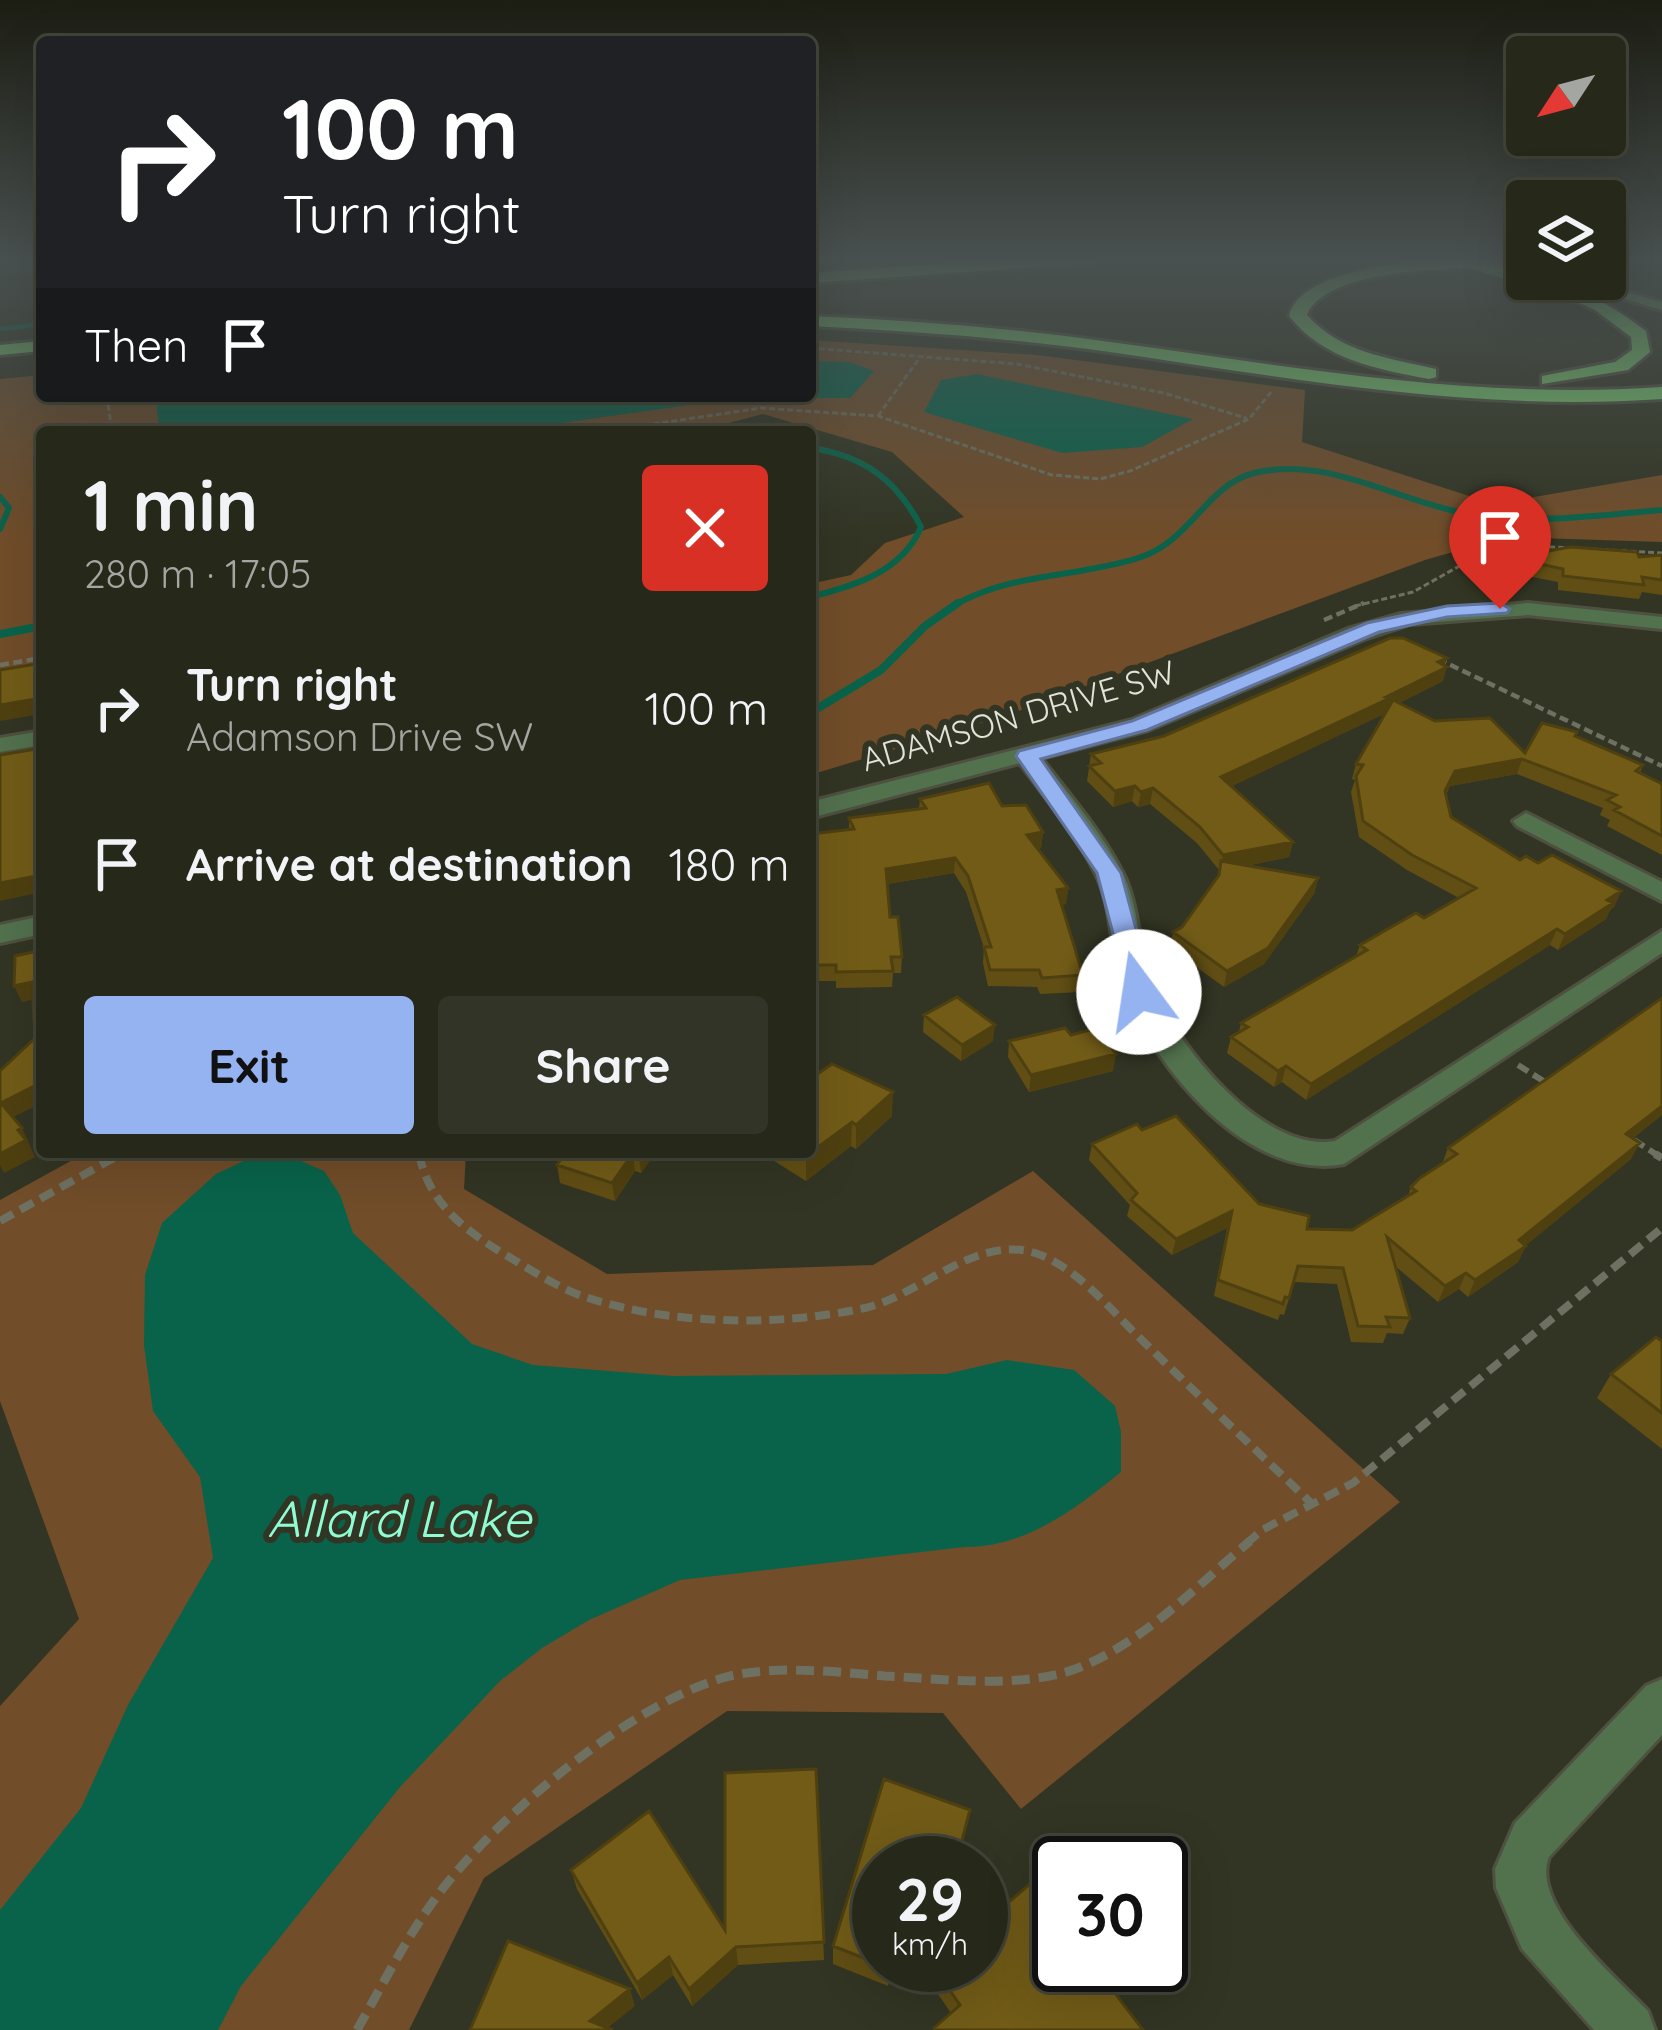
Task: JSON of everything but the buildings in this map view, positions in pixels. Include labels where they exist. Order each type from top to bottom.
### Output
[{"type":"highway","points":[[1130,353],[1447,396],[1662,393]]},
{"type":"highway","points":[[1354,353],[1450,377],[1553,380],[1621,366],[1640,353]]},
{"type":"highway","points":[[0,361],[36,358]]},
{"type":"highway","points":[[1558,397],[1617,392],[1662,381]]},
{"type":"street","name":"ADAMSON DRIVE SW","points":[[816,809],[1140,725],[1356,634],[1408,618],[1528,609],[1662,623]]},
{"type":"street","points":[[0,745],[36,739]]},
{"type":"street","points":[[1027,756],[1109,873],[1139,992],[1157,1023],[1219,1099],[1280,1151],[1323,1160],[1344,1152],[1662,940]]},
{"type":"street","points":[[1526,821],[1662,893]]},
{"type":"street","points":[[0,934],[36,926]]},
{"type":"street","points":[[1629,2030],[1540,1931],[1520,1888],[1520,1870],[1532,1840],[1662,1702]]},
{"type":"path","points":[[868,353],[1017,364],[1164,393],[1249,419]]},
{"type":"path","points":[[878,416],[920,357]]},
{"type":"path","points":[[640,426],[760,408],[878,416],[1052,475],[1100,479],[1130,471],[1249,419],[1285,375]]},
{"type":"path","points":[[1428,654],[1662,766]]},
{"type":"path","points":[[0,665],[36,659]]},
{"type":"path","points":[[1495,1050],[1552,1087]]},
{"type":"path","points":[[1625,1134],[1662,1158]]},
{"type":"path","points":[[0,1221],[113,1158]]},
{"type":"path","points":[[420,1158],[427,1186],[439,1204],[481,1240],[582,1296],[644,1312],[712,1316],[862,1308],[914,1293],[985,1256],[1030,1251],[1049,1258],[1088,1288],[1311,1502]]},
{"type":"path","points":[[357,2030],[422,1917],[459,1868],[544,1786],[668,1702],[735,1675],[775,1671],[974,1681],[1060,1673],[1140,1634],[1238,1546],[1311,1502],[1352,1484],[1662,1228]]},
{"type":"shaded area","points":[[816,353],[1037,355],[1305,390],[1302,442],[1494,504],[1662,475],[1662,542],[1505,537],[1425,560],[1008,715],[816,773],[816,583],[851,575],[885,543],[964,517],[892,452],[763,414],[717,426],[36,426],[36,665],[0,672],[0,379],[36,376],[36,402],[816,402]]},
{"type":"shaded area","points":[[76,1158],[466,1158],[464,1189],[607,1274],[873,1265],[1033,1171],[1400,1502],[1021,1809],[943,1713],[727,1711],[484,1878],[409,2030],[0,2030],[0,1706],[79,1619],[0,1401],[0,1200]]},
{"type":"water","points":[[816,361],[849,362],[874,371],[850,398],[816,398]]},
{"type":"water","points":[[977,374],[1193,419],[1142,447],[1062,453],[924,412],[941,380]]},
{"type":"water","points":[[156,402],[711,402],[541,426],[158,426]]},
{"type":"water","name":"Allard Lake","points":[[294,1158],[324,1171],[340,1195],[353,1233],[472,1344],[533,1365],[672,1376],[946,1374],[1007,1360],[1074,1370],[1115,1406],[1121,1432],[1121,1472],[1048,1524],[1008,1541],[680,1580],[589,1620],[500,1681],[400,1787],[241,1986],[218,2030],[0,2030],[0,1910],[81,1808],[128,1705],[213,1558],[200,1477],[153,1411],[144,1345],[145,1275],[162,1223],[216,1174],[248,1159]]},
{"type":"waterway","points":[[816,449],[846,457],[876,473],[901,496],[921,527],[889,566],[859,582],[816,595]]},
{"type":"waterway","points":[[955,605],[1021,581],[1138,558],[1172,540],[1237,479],[1282,469],[1336,475],[1442,508],[1493,517],[1566,518],[1662,510]]},
{"type":"waterway","points":[[0,497],[9,508],[0,529]]},
{"type":"waterway","points":[[816,709],[881,670],[925,626],[955,605]]},
{"type":"waterway","points":[[0,634],[36,627]]},
{"type":"route","points":[[1139,992],[1109,873],[1027,756],[1175,712],[1374,627],[1447,612],[1500,609]]}]
